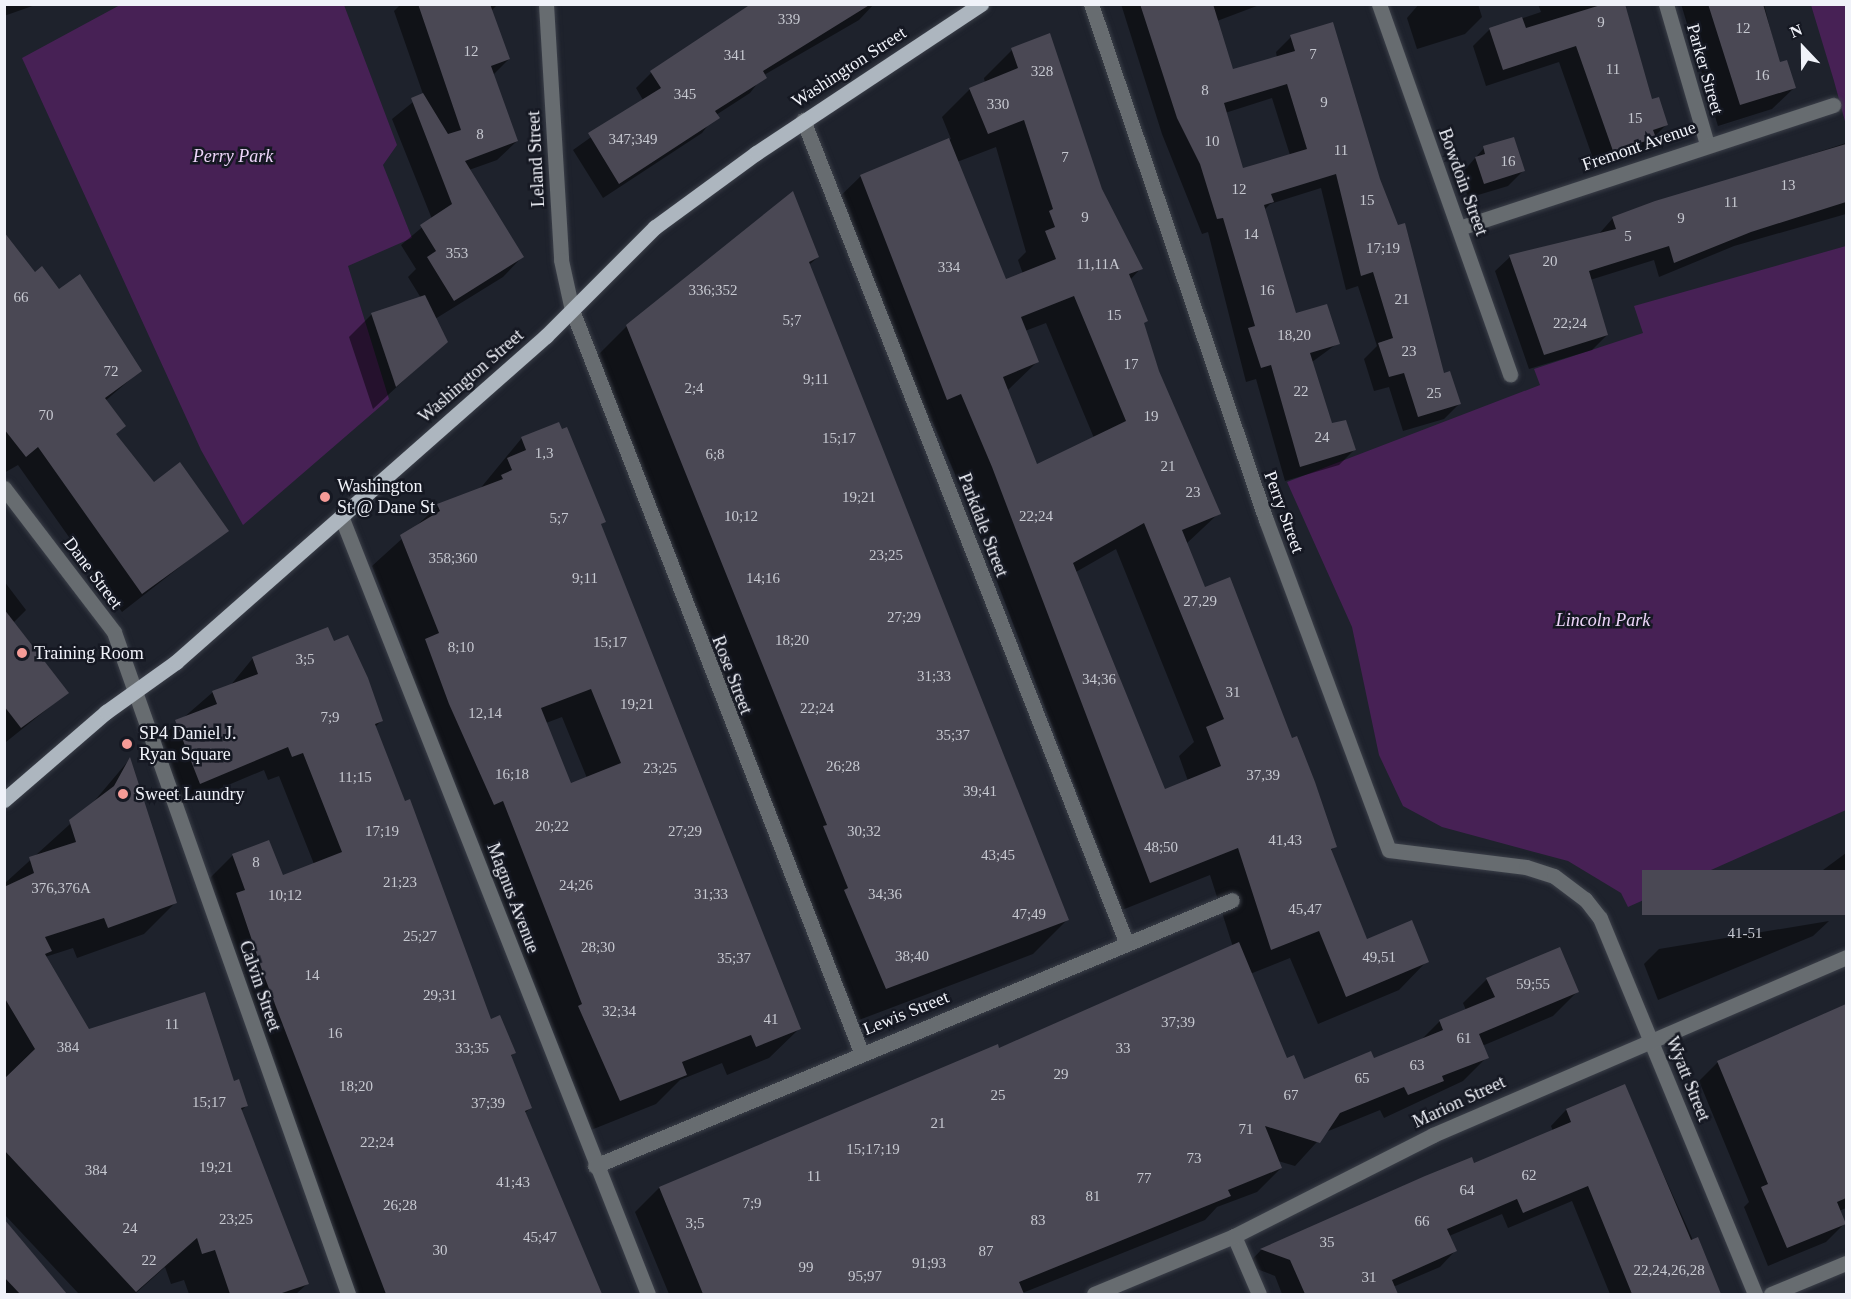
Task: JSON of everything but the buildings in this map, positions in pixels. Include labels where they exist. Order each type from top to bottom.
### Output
[{"type":"main road","name":"Washington Street","points":[[4,800],[136,690],[176,662],[572,310],[649,233],[803,120],[981,4]]},
{"type":"street","name":"Leland Street","points":[[546,4],[561,260],[572,310]]},
{"type":"street","name":"Perry Street","points":[[1091,4],[1266,520],[1389,850],[1526,867],[1572,888]]},
{"type":"street","name":"Bowdoin Street","points":[[1379,4],[1510,374]]},
{"type":"street","name":"Parker Street","points":[[1666,4],[1707,144]]},
{"type":"street","name":"Fremont Avenue","points":[[1459,228],[1707,144],[1833,105]]},
{"type":"street","name":"Parkdale Street","points":[[803,120],[1127,944]]},
{"type":"street","name":"Rose Street","points":[[572,310],[861,1052]]},
{"type":"street","name":"Dane Street","points":[[4,488],[114,632],[136,690]]},
{"type":"street","name":"Magnus Avenue","points":[[341,516],[595,1166],[648,1294]]},
{"type":"street","name":"Calvin Street","points":[[136,690],[348,1294]]},
{"type":"street","name":"Wyatt Street","points":[[1572,888],[1600,918],[1755,1294]]},
{"type":"street","name":"Lewis Street","points":[[595,1166],[861,1052],[1232,900]]},
{"type":"street","name":"Marion Street","points":[[1094,1294],[1234,1236],[1433,1135],[1651,1039],[1846,957]]},
{"type":"street","points":[[1234,1236],[1259,1294]]},
{"type":"street","points":[[1771,1294],[1846,1263]]},
{"type":"green space","name":"Perry Park","points":[[120,5],[344,5],[397,145],[383,165],[412,238],[348,266],[389,399],[243,525],[201,450],[22,58]]},
{"type":"green space","points":[[1811,5],[1846,5],[1846,125],[1834,81]]},
{"type":"green space","name":"Lincoln Park","points":[[1846,246],[1846,810],[1628,907],[1621,893],[1568,861],[1442,827],[1403,806],[1379,755],[1352,627],[1287,482],[1540,385],[1534,369],[1643,333],[1634,306]]},
{"type":"place","name":"Washington St @ Dane St","points":[[325,497]]},
{"type":"place","name":"Training Room","points":[[22,653]]},
{"type":"place","name":"SP4 Daniel J. Ryan Square","points":[[127,744]]},
{"type":"place","name":"Sweet Laundry","points":[[123,794]]}]
